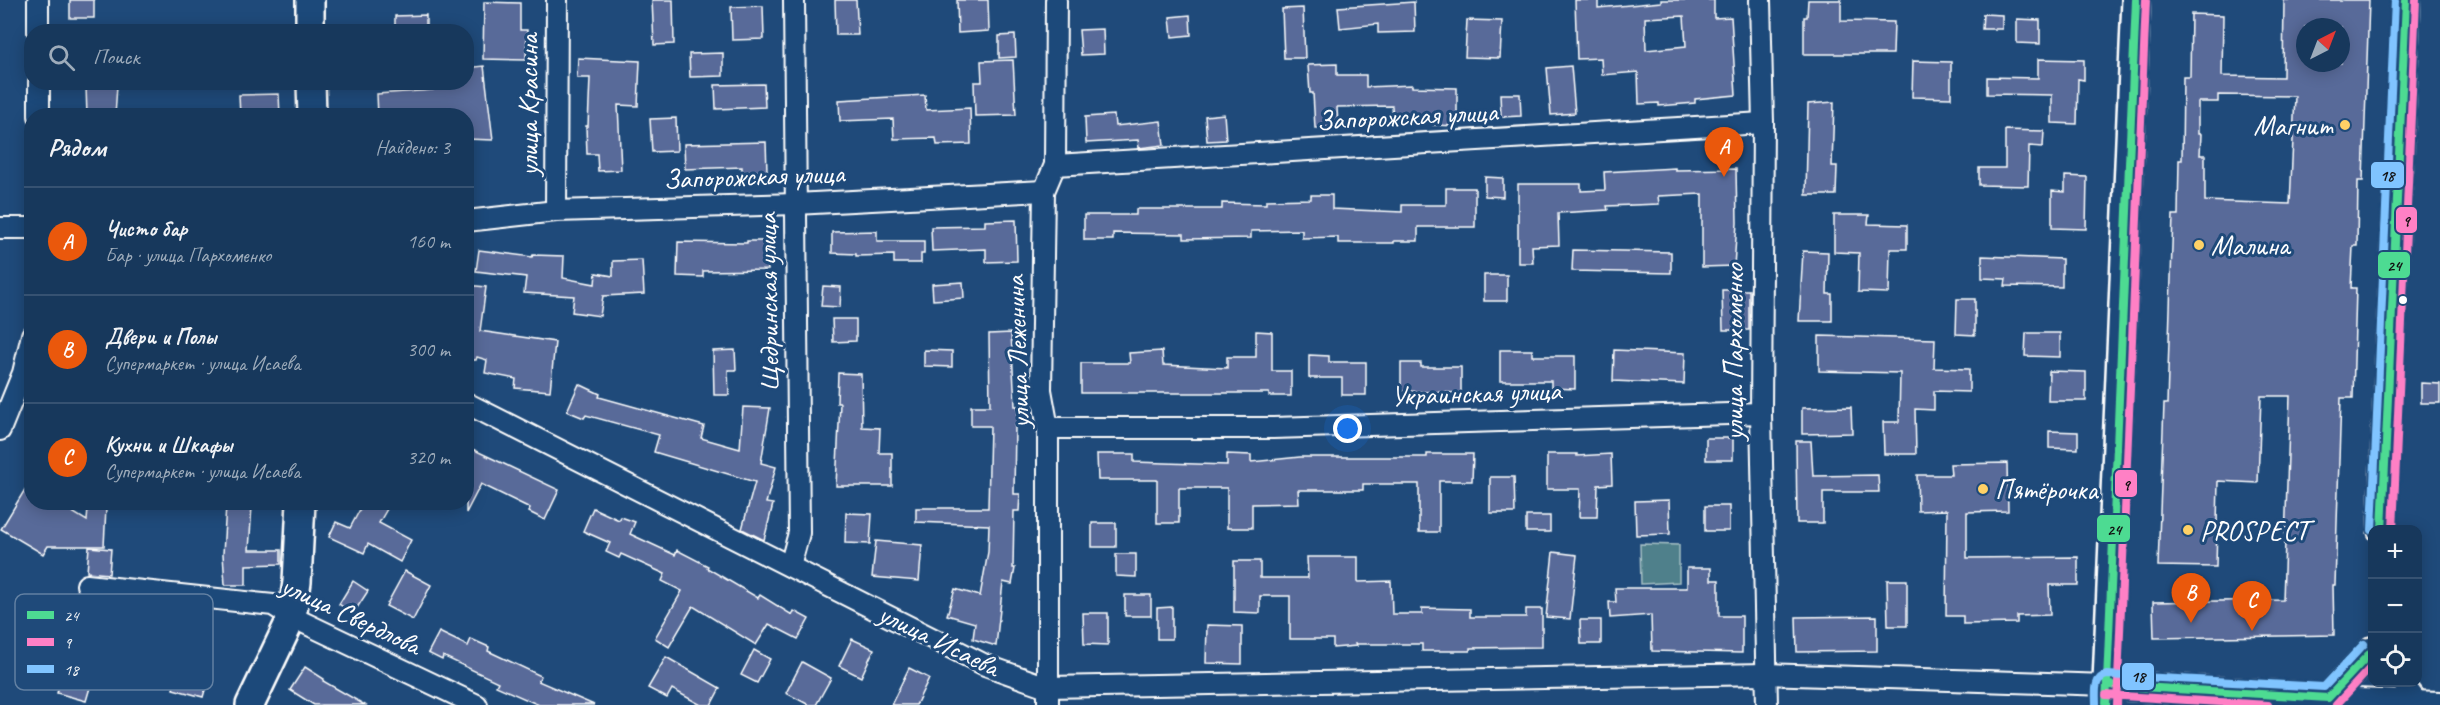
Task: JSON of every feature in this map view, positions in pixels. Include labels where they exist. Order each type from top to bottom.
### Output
[{"type":"street","points":[[38,0],[38,24]]},
{"type":"street","points":[[310,0],[310,24]]},
{"type":"street","name":"улица Красина","points":[[556,211],[557,0]]},
{"type":"street","name":"Щедринская улица","points":[[790,566],[799,534],[794,0]]},
{"type":"street","name":"улица Леженина","points":[[1048,696],[1048,428],[1041,390],[1044,191],[1055,165],[1056,0]]},
{"type":"street","name":"улица Пархоменко","points":[[1760,0],[1763,123],[1761,413],[1767,705]]},
{"type":"street","points":[[2106,695],[2136,0]]},
{"type":"street","points":[[2382,525],[2406,0]]},
{"type":"street","points":[[39,90],[39,108]]},
{"type":"street","points":[[311,90],[312,108]]},
{"type":"street","name":"Запорожская улица","points":[[1055,165],[1763,123]]},
{"type":"street","name":"Запорожская улица","points":[[474,220],[556,211],[795,204],[1044,191]]},
{"type":"street","points":[[0,228],[24,228]]},
{"type":"street","points":[[0,430],[24,369]]},
{"type":"street","name":"улица Исаева","points":[[474,407],[1048,696],[1766,674],[2106,695],[2328,698]]},
{"type":"street","name":"Украинская улица","points":[[1048,428],[1273,428],[1761,413]]},
{"type":"street","points":[[250,705],[292,617],[297,582],[301,510]]},
{"type":"street","name":"улица Свердлова","points":[[87,585],[171,594]]},
{"type":"street","name":"улица Свердлова","points":[[213,599],[273,605],[292,617],[477,705]]},
{"type":"street","points":[[2328,698],[2368,656]]},
{"type":"street","points":[[2406,687],[2415,699]]},
{"type":"street","points":[[2328,698],[2415,699],[2440,702]]},
{"type":"green space","points":[[1640,544],[1679,545],[1679,582],[1641,584]]},
{"type":"building","points":[[70,0],[94,0],[94,18],[70,18]]},
{"type":"building","points":[[652,0],[673,0],[674,44],[654,45]]},
{"type":"building","points":[[835,0],[856,0],[858,35],[836,35]]},
{"type":"building","points":[[957,0],[988,0],[989,31],[958,33]]},
{"type":"building","points":[[1575,0],[1598,0],[1598,8],[1661,2],[1661,0],[1714,0],[1714,18],[1731,17],[1736,95],[1695,99],[1695,103],[1659,106],[1659,103],[1639,104],[1638,72],[1602,75],[1601,58],[1577,59]],"holes":[[[1684,16],[1686,46],[1646,50],[1645,18]]]},
{"type":"building","points":[[1808,0],[1841,0],[1841,21],[1894,22],[1893,54],[1804,54],[1804,17],[1807,17]]},
{"type":"building","points":[[2284,0],[2369,0],[2363,181],[2358,181],[2357,246],[2353,246],[2351,288],[2356,288],[2353,398],[2341,398],[2335,585],[2333,585],[2334,635],[2154,638],[2153,602],[2283,600],[2290,396],[2261,396],[2258,483],[2218,481],[2216,567],[2158,566],[2164,404],[2167,404],[2173,215],[2178,215],[2179,160],[2182,160],[2183,77],[2190,77],[2191,14],[2223,15],[2222,76],[2283,77]],"holes":[[[2218,95],[2295,96],[2290,204],[2205,201],[2205,155],[2200,155],[2198,102],[2218,102]]]},
{"type":"building","points":[[484,2],[520,3],[520,30],[527,30],[526,60],[483,59]]},
{"type":"building","points":[[1414,2],[1415,32],[1378,33],[1378,24],[1340,28],[1338,7]]},
{"type":"building","points":[[763,6],[764,39],[732,40],[731,7]]},
{"type":"building","points":[[1303,8],[1305,58],[1284,58],[1282,9]]},
{"type":"building","points":[[1983,14],[2002,15],[2002,29],[1982,29]]},
{"type":"building","points":[[426,15],[426,24],[395,24],[395,16]]},
{"type":"building","points":[[1190,15],[1191,35],[1172,37],[1170,17]]},
{"type":"building","points":[[2017,19],[2040,20],[2040,44],[2017,43]]},
{"type":"building","points":[[1467,20],[1502,21],[1500,58],[1465,57]]},
{"type":"building","points":[[1103,29],[1104,54],[1081,55],[1079,30]]},
{"type":"building","points":[[1015,35],[1016,57],[999,58],[999,36]]},
{"type":"building","points":[[723,53],[723,76],[690,77],[689,54]]},
{"type":"building","points":[[578,58],[640,61],[638,106],[618,105],[621,170],[598,171],[597,154],[587,154],[586,126],[588,126],[590,78],[577,78]]},
{"type":"building","points":[[2038,59],[2084,60],[2084,80],[2078,79],[2077,124],[2052,123],[2052,95],[1987,94],[1987,77],[2038,78]]},
{"type":"building","points":[[1013,60],[1016,115],[975,116],[974,82],[982,82],[981,61]]},
{"type":"building","points":[[1913,61],[1951,62],[1951,98],[1912,97]]},
{"type":"building","points":[[1337,64],[1337,75],[1366,75],[1366,87],[1412,85],[1412,87],[1457,88],[1457,126],[1433,125],[1433,119],[1393,121],[1392,106],[1337,107],[1338,127],[1315,128],[1313,93],[1310,93],[1308,65]]},
{"type":"building","points":[[484,66],[493,140],[474,139],[474,108],[378,108],[377,94],[474,90],[474,67]]},
{"type":"building","points":[[1571,66],[1575,113],[1551,115],[1547,68]]},
{"type":"building","points":[[764,84],[765,107],[716,109],[715,85]]},
{"type":"building","points":[[86,90],[117,90],[116,108],[87,108]]},
{"type":"building","points":[[279,94],[280,108],[240,108],[239,95]]},
{"type":"building","points":[[1500,94],[1520,94],[1521,116],[1501,117]]},
{"type":"building","points":[[925,95],[926,110],[970,108],[971,144],[937,145],[936,138],[894,139],[893,119],[840,121],[839,100]]},
{"type":"building","points":[[1834,102],[1832,166],[1837,166],[1836,195],[1806,195],[1808,104]]},
{"type":"building","points":[[1224,114],[1226,140],[1207,141],[1205,116]]},
{"type":"building","points":[[1114,115],[1115,126],[1161,121],[1164,145],[1139,148],[1138,140],[1086,143],[1085,117]]},
{"type":"building","points":[[676,118],[677,151],[652,152],[650,119]]},
{"type":"building","points":[[2005,130],[2044,131],[2043,147],[2029,146],[2028,186],[1979,185],[1979,168],[2005,168]]},
{"type":"building","points":[[766,142],[767,171],[742,172],[742,167],[685,169],[684,144]]},
{"type":"building","points":[[1675,168],[1675,170],[1736,169],[1737,223],[1734,266],[1702,267],[1702,194],[1658,196],[1659,204],[1607,206],[1608,210],[1558,213],[1559,245],[1532,246],[1533,263],[1518,263],[1518,184],[1581,184],[1581,191],[1605,190],[1604,172]]},
{"type":"building","points":[[2065,176],[2087,177],[2086,229],[2052,228],[2052,191],[2065,192]]},
{"type":"building","points":[[1485,177],[1503,178],[1503,197],[1485,196]]},
{"type":"building","points":[[1446,188],[1475,188],[1475,227],[1418,227],[1418,241],[1394,241],[1394,243],[1338,243],[1338,237],[1302,238],[1302,230],[1251,231],[1251,238],[1184,239],[1184,234],[1113,233],[1113,240],[1084,240],[1084,215],[1136,215],[1136,209],[1222,209],[1222,203],[1266,204],[1266,200],[1311,199],[1311,195],[1332,195],[1332,209],[1402,212],[1402,205],[1446,205]]},
{"type":"building","points":[[1834,215],[1869,215],[1868,224],[1907,225],[1907,249],[1890,249],[1889,293],[1858,292],[1859,253],[1834,252]]},
{"type":"building","points":[[1016,220],[1017,261],[986,262],[986,249],[932,251],[931,227],[985,226],[985,221]]},
{"type":"building","points":[[877,231],[877,241],[924,241],[921,263],[894,263],[894,255],[856,256],[856,254],[832,253],[832,232]]},
{"type":"building","points":[[747,241],[767,241],[768,270],[703,271],[703,277],[677,276],[678,242],[747,243]]},
{"type":"building","points":[[479,250],[532,257],[533,255],[564,256],[563,278],[595,284],[596,273],[613,276],[613,261],[642,260],[644,294],[603,296],[600,316],[572,312],[574,296],[524,293],[526,277],[476,271]]},
{"type":"building","points":[[1573,250],[1671,252],[1671,273],[1572,271]]},
{"type":"building","points":[[1803,251],[1828,252],[1827,294],[1832,294],[1832,321],[1799,321]]},
{"type":"building","points":[[1982,256],[2062,259],[2062,287],[2005,286],[2006,279],[1982,278]]},
{"type":"building","points":[[1484,275],[1507,275],[1507,301],[1484,301]]},
{"type":"building","points":[[963,282],[964,298],[933,300],[932,284]]},
{"type":"building","points":[[474,286],[486,287],[480,331],[555,342],[550,391],[515,388],[516,379],[485,373],[487,360],[477,357],[474,360]]},
{"type":"building","points":[[823,286],[841,287],[840,307],[821,306]]},
{"type":"building","points":[[1722,290],[1749,290],[1749,330],[1723,330]]},
{"type":"building","points":[[1957,299],[1975,299],[1975,335],[1956,334]]},
{"type":"building","points":[[832,319],[856,319],[856,341],[833,342]]},
{"type":"building","points":[[1256,331],[1272,332],[1272,371],[1291,371],[1291,396],[1269,396],[1269,393],[1081,393],[1081,363],[1130,363],[1129,353],[1162,351],[1163,365],[1227,368],[1227,357],[1256,357]]},
{"type":"building","points":[[1011,333],[1015,406],[1018,406],[1018,426],[1015,426],[1014,494],[1020,494],[1019,511],[1014,511],[1013,568],[1015,568],[1012,584],[1003,582],[996,646],[973,639],[975,623],[947,615],[955,589],[980,596],[988,552],[989,525],[916,522],[916,508],[988,508],[990,426],[971,426],[971,406],[990,406],[989,334]]},
{"type":"building","points":[[2026,333],[2060,333],[2060,357],[2025,356]]},
{"type":"building","points":[[1819,336],[1935,339],[1934,368],[1969,369],[1969,392],[1934,391],[1934,410],[1915,409],[1916,454],[1884,454],[1883,422],[1899,422],[1900,373],[1819,371]]},
{"type":"building","points":[[735,350],[736,370],[728,370],[729,395],[714,395],[713,351]]},
{"type":"building","points":[[924,350],[952,351],[952,367],[924,366]]},
{"type":"building","points":[[1500,350],[1532,350],[1532,356],[1575,356],[1575,389],[1551,388],[1551,381],[1500,381]]},
{"type":"building","points":[[1614,350],[1685,353],[1684,384],[1613,381]]},
{"type":"building","points":[[1309,355],[1329,356],[1329,362],[1366,362],[1366,395],[1342,395],[1342,378],[1309,378]]},
{"type":"building","points":[[1401,363],[1421,363],[1421,367],[1461,367],[1461,393],[1401,391]]},
{"type":"building","points":[[2049,371],[2086,372],[2086,401],[2048,401]]},
{"type":"building","points":[[838,373],[861,374],[862,427],[880,428],[879,453],[892,453],[892,486],[836,486],[840,403],[837,403]]},
{"type":"building","points":[[2421,383],[2440,384],[2440,403],[2421,403]]},
{"type":"building","points":[[579,384],[600,394],[599,397],[704,426],[701,438],[740,449],[743,407],[770,408],[761,463],[776,467],[766,503],[773,504],[764,540],[742,529],[755,482],[654,452],[659,435],[586,415],[584,418],[567,411]]},
{"type":"building","points":[[1851,407],[1852,433],[1802,434],[1802,408]]},
{"type":"building","points":[[2049,431],[2078,432],[2078,449],[2049,448]]},
{"type":"building","points":[[1706,438],[1733,438],[1733,460],[1706,460]]},
{"type":"building","points":[[1796,441],[1811,441],[1813,476],[1878,475],[1879,492],[1823,492],[1823,523],[1797,523]]},
{"type":"building","points":[[474,450],[559,490],[545,520],[529,512],[530,508],[481,484],[474,498]]},
{"type":"building","points":[[1097,454],[1134,454],[1134,462],[1227,465],[1227,454],[1251,455],[1251,462],[1300,457],[1427,457],[1427,454],[1473,454],[1472,481],[1439,481],[1439,532],[1419,532],[1419,484],[1363,484],[1363,490],[1298,490],[1299,503],[1252,504],[1252,528],[1227,528],[1227,488],[1179,488],[1179,523],[1157,523],[1157,480],[1098,480]]},
{"type":"building","points":[[1547,454],[1577,454],[1577,456],[1611,454],[1612,484],[1598,485],[1597,517],[1579,517],[1580,489],[1547,489]]},
{"type":"building","points":[[2007,463],[2008,511],[1967,512],[1967,558],[2078,557],[2078,585],[2049,585],[2050,615],[2017,616],[2017,623],[1963,624],[1963,616],[1946,616],[1947,510],[1918,511],[1917,475],[1951,475],[1950,464]]},
{"type":"building","points":[[1490,477],[1514,477],[1515,513],[1490,513]]},
{"type":"building","points":[[24,491],[24,510],[69,510],[87,521],[88,510],[106,510],[104,546],[48,546],[43,554],[1,529]]},
{"type":"building","points":[[1669,500],[1670,534],[1636,535],[1635,501]]},
{"type":"building","points":[[1705,506],[1729,506],[1729,531],[1705,531]]},
{"type":"building","points":[[593,508],[619,520],[621,517],[635,522],[630,534],[675,555],[677,550],[708,566],[707,568],[758,598],[760,595],[792,615],[794,611],[809,619],[798,639],[769,624],[756,645],[693,606],[669,647],[655,638],[682,591],[662,581],[665,574],[621,554],[619,558],[606,552],[610,543],[583,531]]},
{"type":"building","points":[[226,510],[252,510],[249,550],[281,550],[281,564],[246,565],[246,585],[225,585],[223,554]]},
{"type":"building","points":[[360,510],[386,510],[379,523],[411,540],[400,562],[368,544],[364,553],[329,537],[336,522],[350,528]]},
{"type":"building","points":[[846,513],[872,514],[870,544],[845,543]]},
{"type":"building","points":[[1526,516],[1550,516],[1550,532],[1526,532]]},
{"type":"building","points":[[1092,523],[1116,523],[1116,547],[1092,547]]},
{"type":"building","points":[[876,541],[922,545],[919,581],[872,577]]},
{"type":"building","points":[[89,547],[111,549],[109,574],[87,572]]},
{"type":"building","points":[[1553,552],[1577,555],[1570,619],[1546,617]]},
{"type":"building","points":[[1116,554],[1136,554],[1136,577],[1116,576]]},
{"type":"building","points":[[1307,557],[1358,557],[1358,582],[1391,581],[1392,614],[1422,614],[1422,608],[1470,609],[1470,617],[1526,617],[1526,609],[1542,609],[1542,647],[1422,651],[1422,644],[1355,644],[1356,646],[1333,648],[1333,639],[1290,639],[1290,596],[1260,596],[1260,613],[1234,612],[1234,561],[1260,561],[1260,578],[1308,578]]},
{"type":"building","points":[[1687,568],[1711,568],[1711,580],[1719,580],[1719,616],[1742,616],[1742,653],[1652,651],[1651,615],[1610,618],[1609,602],[1616,602],[1615,588],[1687,588]]},
{"type":"building","points":[[405,571],[431,585],[413,620],[386,606]]},
{"type":"building","points":[[1887,580],[1907,580],[1907,626],[1888,626]]},
{"type":"building","points":[[353,581],[368,591],[353,614],[339,604]]},
{"type":"building","points":[[1125,595],[1151,595],[1151,616],[1125,616]]},
{"type":"building","points":[[1172,607],[1172,639],[1157,639],[1157,608]]},
{"type":"building","points":[[1083,613],[1108,613],[1108,645],[1084,644]]},
{"type":"building","points":[[1877,616],[1877,651],[1797,652],[1796,617]]},
{"type":"building","points":[[1580,620],[1601,620],[1601,644],[1581,644]]},
{"type":"building","points":[[1207,625],[1242,626],[1242,664],[1206,663]]},
{"type":"building","points":[[439,632],[468,646],[471,639],[489,647],[488,651],[541,676],[538,681],[594,705],[539,705],[496,686],[498,682],[443,656],[442,660],[428,653]]},
{"type":"building","points":[[852,639],[874,649],[861,677],[839,666]]},
{"type":"building","points":[[754,650],[770,659],[757,683],[741,675]]},
{"type":"building","points":[[666,657],[720,688],[711,705],[701,705],[672,689],[667,698],[648,688]]},
{"type":"building","points":[[802,662],[831,678],[816,705],[809,705],[786,693]]},
{"type":"building","points":[[305,667],[324,679],[323,681],[365,705],[314,705],[290,690]]},
{"type":"building","points":[[909,668],[929,678],[916,705],[891,705]]},
{"type":"building","points":[[58,690],[89,690],[86,701],[57,693]]},
{"type":"building","points":[[177,690],[205,690],[203,697]]},
{"type":"transit line","name":"24","points":[[2106,705],[2136,0]]},
{"type":"transit line","name":"9","points":[[2117,705],[2146,0]]},
{"type":"transit line","name":"18","points":[[2372,525],[2395,0]]},
{"type":"transit line","name":"24","points":[[2382,525],[2406,0]]},
{"type":"transit line","name":"9","points":[[2393,525],[2416,0]]},
{"type":"transit line","name":"18","points":[[2096,704],[2097,683],[2099,679],[2107,675],[2324,687],[2364,644]]},
{"type":"transit line","name":"24","points":[[2107,685],[2328,698],[2368,655]]},
{"type":"transit line","name":"9","points":[[2336,705],[2368,670]]},
{"type":"transit line","name":"9","points":[[2106,695],[2268,705]]},
{"type":"place","name":"Магнит","points":[[2345,125]]},
{"type":"place","name":"Чисто бар","points":[[1724,177]]},
{"type":"place","name":"Малина","points":[[2199,245]]},
{"type":"place","name":"Пятёрочка","points":[[1983,489]]},
{"type":"place","name":"PROSPECT","points":[[2188,530]]},
{"type":"place","name":"Двери и Полы","points":[[2191,623]]},
{"type":"place","name":"Кухни и Шкафы","points":[[2252,631]]}]
